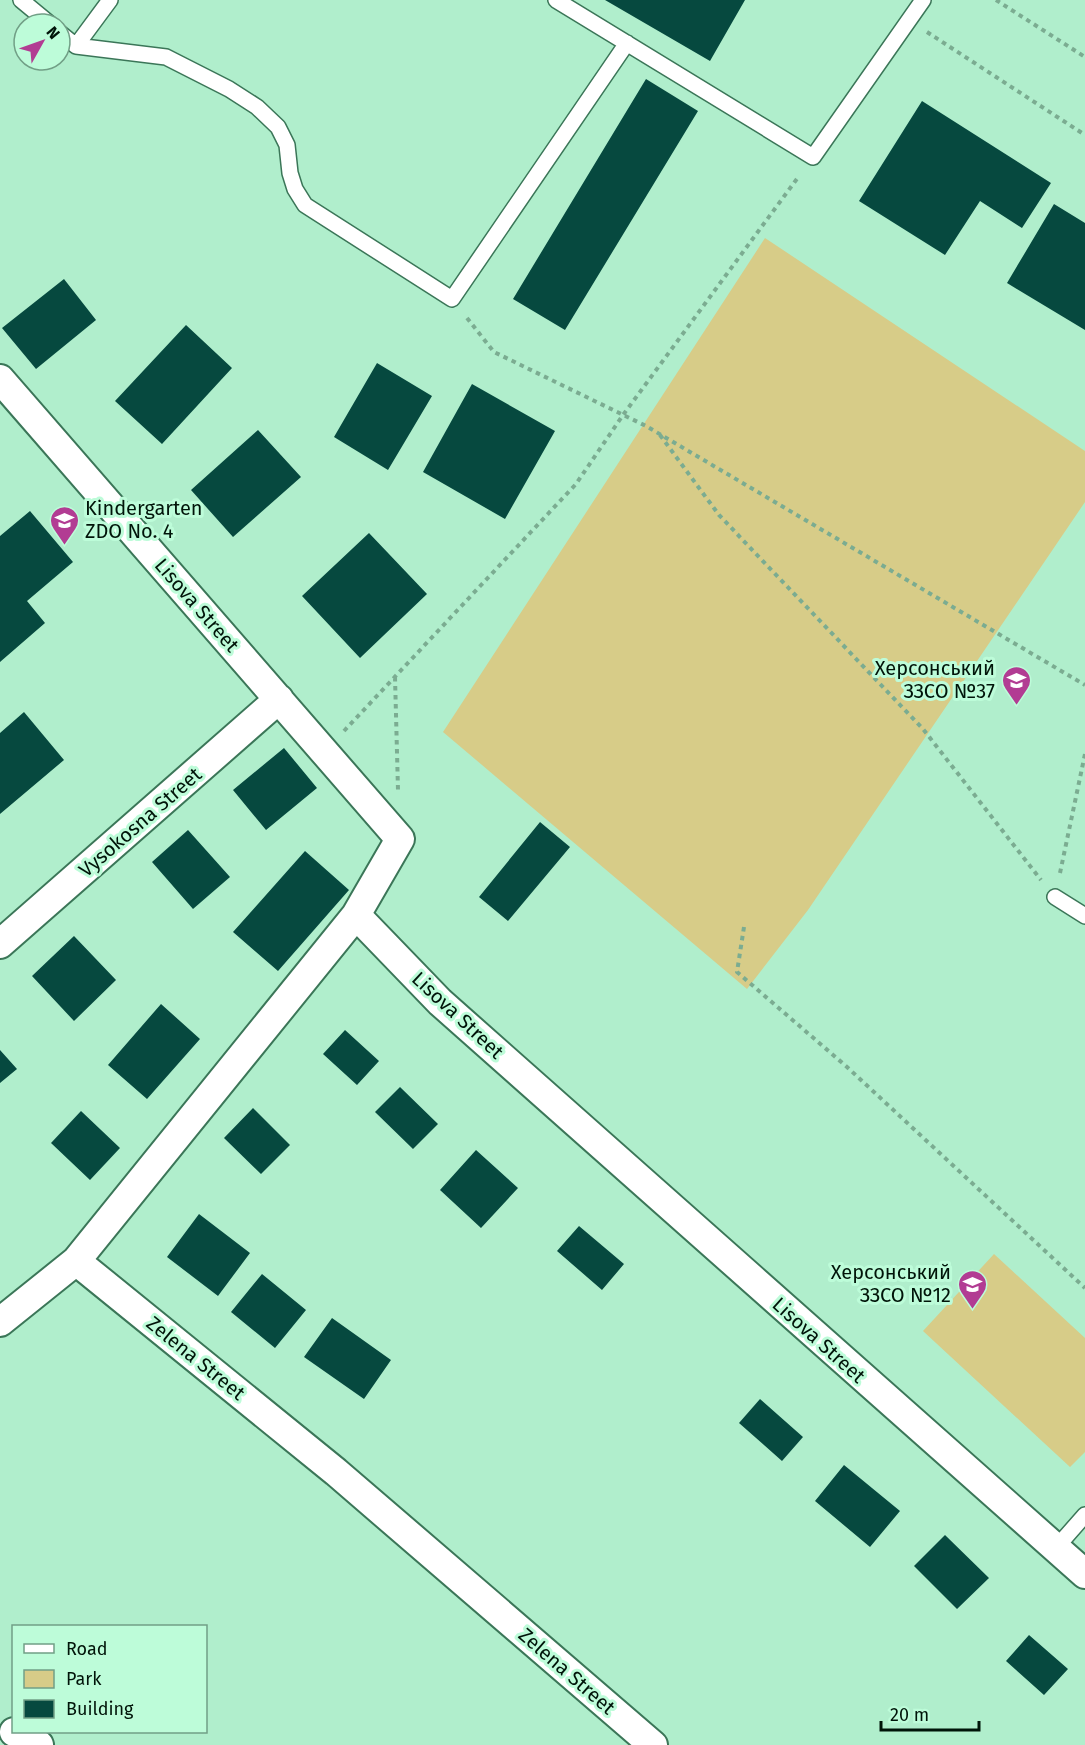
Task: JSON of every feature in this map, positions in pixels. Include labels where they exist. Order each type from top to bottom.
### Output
[{"type":"street","name":"Lisova Street","points":[[0,379],[400,838]]},
{"type":"street","name":"Vysokosna Street","points":[[0,944],[279,699]]},
{"type":"street","points":[[0,1322],[76,1261],[356,915],[400,838]]},
{"type":"street","name":"Lisova Street","points":[[356,915],[440,1002],[1085,1574]]},
{"type":"street","name":"Zelena Street","points":[[76,1261],[336,1472],[652,1745]]},
{"type":"street","points":[[18,1733],[39,1745]]},
{"type":"lane","points":[[21,0],[36,12]]},
{"type":"lane","points":[[76,46],[110,0]]},
{"type":"lane","points":[[556,0],[813,157],[923,0]]},
{"type":"lane","points":[[72,43],[76,46],[166,57],[229,89],[257,107],[278,127],[287,145],[290,173],[295,189],[305,204],[452,299],[627,43]]},
{"type":"lane","points":[[1055,897],[1085,916]]},
{"type":"lane","points":[[1055,1549],[1085,1515]]},
{"type":"path","points":[[996,0],[1085,57]]},
{"type":"path","points":[[909,21],[1085,135]]},
{"type":"path","points":[[324,752],[576,484],[623,415],[813,157]]},
{"type":"path","points":[[452,299],[494,352],[659,434],[1085,685]]},
{"type":"path","points":[[659,434],[719,515],[922,729],[1055,897]]},
{"type":"path","points":[[395,676],[400,838]]},
{"type":"path","points":[[1055,897],[1085,754]]},
{"type":"path","points":[[744,927],[737,972],[847,1066],[1085,1288]]},
{"type":"green space","points":[[765,238],[1085,451],[1085,502],[808,910],[747,989],[443,732]]},
{"type":"green space","points":[[994,1254],[1085,1338],[1085,1452],[1070,1467],[923,1331]]},
{"type":"building","points":[[605,0],[745,0],[710,61]]},
{"type":"building","points":[[646,79],[698,111],[565,330],[513,299]]},
{"type":"building","points":[[922,101],[1051,183],[1022,228],[980,201],[945,255],[859,201]]},
{"type":"building","points":[[1054,204],[1085,223],[1085,330],[1007,283]]},
{"type":"building","points":[[64,279],[96,320],[36,369],[2,328]]},
{"type":"building","points":[[186,325],[232,368],[162,444],[115,401]]},
{"type":"building","points":[[377,363],[432,396],[388,470],[334,437]]},
{"type":"building","points":[[472,384],[555,431],[505,519],[423,472]]},
{"type":"building","points":[[258,430],[301,477],[233,537],[191,490]]},
{"type":"building","points":[[30,511],[73,562],[27,601],[45,623],[0,662],[0,536]]},
{"type":"building","points":[[369,533],[427,594],[360,658],[302,596]]},
{"type":"building","points":[[24,712],[64,760],[0,814],[0,733]]},
{"type":"building","points":[[284,748],[317,788],[266,830],[233,790]]},
{"type":"building","points":[[540,822],[570,847],[508,921],[479,897]]},
{"type":"building","points":[[188,830],[230,877],[193,909],[152,862]]},
{"type":"building","points":[[305,851],[349,890],[278,971],[233,932]]},
{"type":"building","points":[[74,936],[116,980],[74,1021],[32,976]]},
{"type":"building","points":[[161,1004],[200,1039],[147,1099],[108,1065]]},
{"type":"building","points":[[345,1030],[379,1061],[357,1085],[323,1054]]},
{"type":"building","points":[[0,1050],[17,1069],[0,1083]]},
{"type":"building","points":[[400,1087],[438,1124],[413,1149],[375,1112]]},
{"type":"building","points":[[253,1108],[290,1145],[261,1174],[224,1138]]},
{"type":"building","points":[[81,1111],[120,1148],[90,1180],[51,1143]]},
{"type":"building","points":[[476,1150],[518,1188],[481,1228],[440,1190]]},
{"type":"building","points":[[199,1214],[250,1253],[218,1296],[167,1257]]},
{"type":"building","points":[[579,1226],[624,1264],[602,1290],[557,1251]]},
{"type":"building","points":[[262,1274],[306,1310],[275,1348],[231,1312]]},
{"type":"building","points":[[332,1318],[391,1360],[364,1399],[304,1357]]},
{"type":"building","points":[[760,1399],[803,1437],[782,1461],[739,1423]]},
{"type":"building","points":[[844,1465],[900,1511],[870,1547],[815,1501]]},
{"type":"building","points":[[945,1535],[989,1578],[957,1609],[914,1566]]},
{"type":"building","points":[[1029,1635],[1068,1669],[1044,1695],[1006,1661]]},
{"type":"place","name":"Kindergarten ZDO No. 4","points":[[64,546]]},
{"type":"place","name":"Херсонський ЗЗСО №37","points":[[1016,706]]},
{"type":"place","name":"Херсонський ЗЗСО №12","points":[[972,1310]]}]
